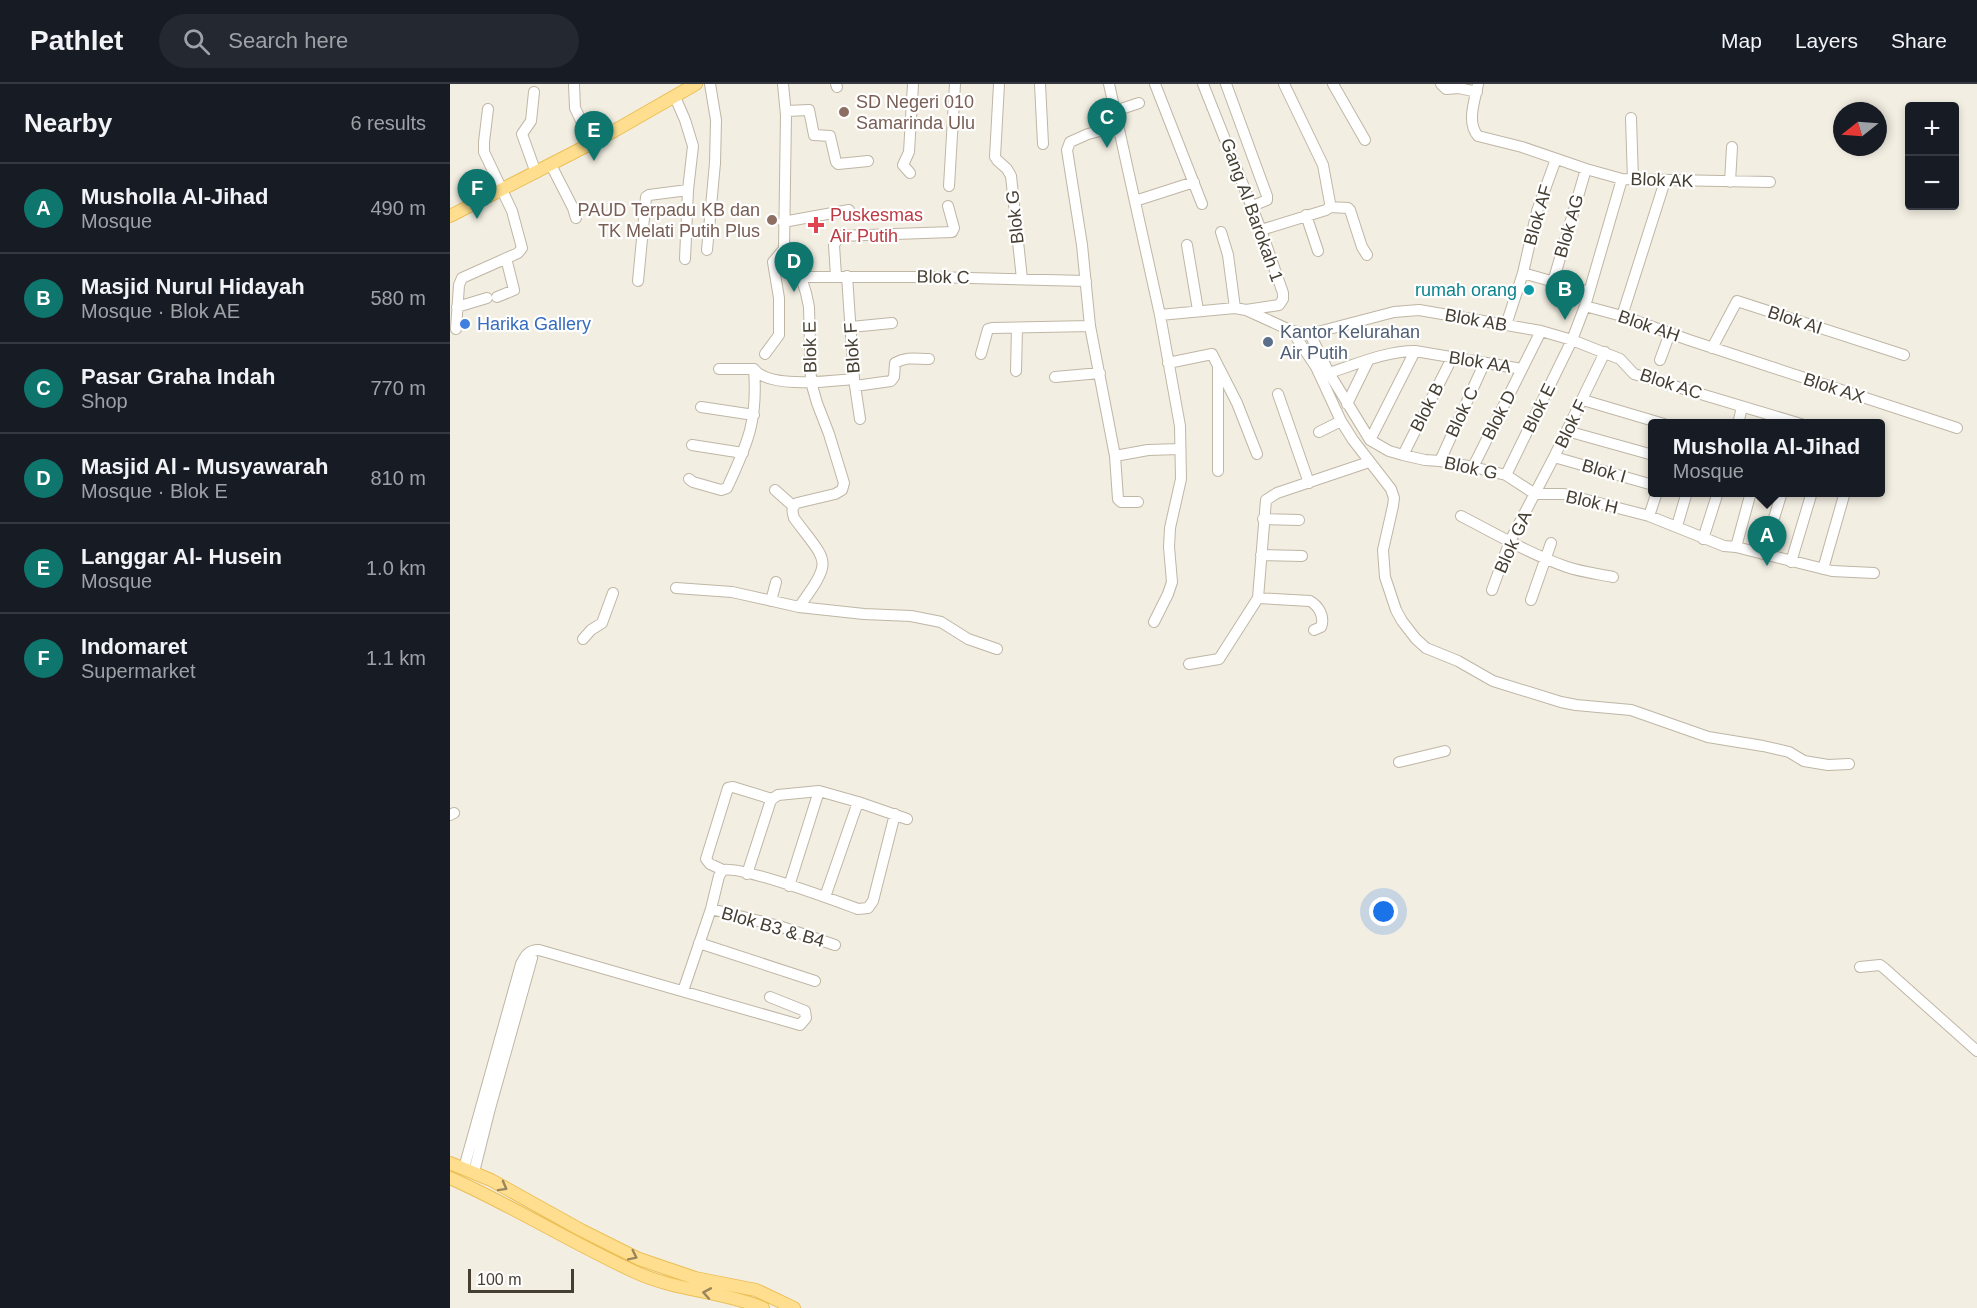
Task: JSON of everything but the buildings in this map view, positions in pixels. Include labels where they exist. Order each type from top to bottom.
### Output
[{"type":"main road","points":[[450,216],[592,144],[696,84]]},
{"type":"main road","points":[[450,1163],[469,1170],[635,1272],[660,1282],[741,1300],[763,1308]]},
{"type":"main road","points":[[450,1178],[579,1236],[659,1267],[695,1278],[756,1290],[794,1308]]},
{"type":"street","points":[[574,84],[575,108],[592,144]]},
{"type":"street","points":[[707,250],[715,163],[716,120],[710,84]]},
{"type":"street","points":[[765,354],[779,335],[778,298],[773,262],[784,249],[786,111],[783,84]]},
{"type":"street","points":[[910,173],[903,165],[909,152],[913,84]]},
{"type":"street","points":[[949,186],[950,138],[956,84]]},
{"type":"street","name":"Blok G","points":[[999,84],[996,158],[1011,176],[1022,279]]},
{"type":"street","points":[[1041,84],[1042,144]]},
{"type":"street","points":[[1109,84],[1160,315],[1180,426],[1181,479],[1170,528],[1169,546],[1172,582],[1154,622]]},
{"type":"street","points":[[1155,84],[1202,204]]},
{"type":"street","name":"Gang Al Barokah 1","points":[[1203,84],[1261,230],[1283,293],[1283,299],[1279,305],[1240,309]]},
{"type":"street","points":[[1226,84],[1267,196],[1264,202],[1250,207]]},
{"type":"street","points":[[1284,84],[1323,165],[1330,207]]},
{"type":"street","points":[[1333,84],[1365,140]]},
{"type":"street","points":[[1441,84],[1446,89],[1478,88]]},
{"type":"street","name":"Blok AK","points":[[1478,88],[1471,120],[1478,136],[1522,147],[1586,169],[1628,179],[1770,182]]},
{"type":"street","points":[[534,92],[531,121],[522,134],[536,173]]},
{"type":"street","points":[[675,97],[693,146],[688,190],[685,259]]},
{"type":"street","points":[[1115,111],[1139,103]]},
{"type":"street","points":[[456,328],[459,285],[462,278],[520,251],[522,244],[512,211],[484,152],[488,109]]},
{"type":"street","points":[[786,111],[809,110],[814,135],[830,136],[838,164],[868,161]]},
{"type":"street","name":"Blok E","points":[[1506,476],[1572,340],[1585,306],[1628,179],[1631,118]]},
{"type":"street","points":[[1119,126],[1088,134],[1070,142],[1068,147],[1090,326],[1115,456],[1119,501],[1138,502]]},
{"type":"street","points":[[1730,182],[1732,147]]},
{"type":"street","name":"Blok AF","points":[[1506,325],[1523,273],[1537,212],[1557,159]]},
{"type":"street","points":[[551,165],[576,218]]},
{"type":"street","name":"Blok AG","points":[[1553,282],[1586,169]]},
{"type":"street","points":[[1622,316],[1665,181]]},
{"type":"street","points":[[1135,201],[1194,182]]},
{"type":"street","points":[[638,281],[646,197],[688,190]]},
{"type":"street","points":[[842,276],[834,245],[839,236],[952,232],[954,228],[948,206]]},
{"type":"street","points":[[1261,230],[1330,207],[1348,208],[1366,255]]},
{"type":"street","points":[[783,222],[849,210]]},
{"type":"street","points":[[1306,215],[1317,251]]},
{"type":"street","points":[[1221,232],[1240,309]]},
{"type":"street","points":[[1187,245],[1198,310]]},
{"type":"street","name":"Blok E","points":[[784,249],[801,277],[809,306],[811,382],[844,483],[842,490],[835,494],[793,506]]},
{"type":"street","points":[[457,307],[514,290],[506,258]]},
{"type":"street","points":[[1523,273],[1589,292]]},
{"type":"street","name":"Blok F","points":[[842,276],[851,327],[860,419]]},
{"type":"street","name":"Blok C","points":[[801,277],[1086,281]]},
{"type":"street","name":"Blok AI","points":[[1712,348],[1737,301],[1904,356]]},
{"type":"street","name":"Blok AH","points":[[1585,306],[1622,316],[1712,348]]},
{"type":"street","points":[[1160,315],[1198,310],[1240,309],[1292,331],[1310,334],[1329,373],[1370,440]]},
{"type":"street","name":"Blok AB","points":[[1310,334],[1394,312],[1419,310],[1541,331],[1605,352]]},
{"type":"street","points":[[851,327],[892,323]]},
{"type":"street","points":[[981,354],[988,329],[1090,326]]},
{"type":"street","points":[[1016,371],[1017,328]]},
{"type":"street","points":[[1292,331],[1316,367],[1341,421],[1369,462],[1388,483],[1394,498],[1383,550],[1385,577],[1399,616],[1416,639],[1426,648],[1458,661],[1492,681],[1576,705],[1632,710],[1708,737],[1789,752],[1804,761],[1828,765],[1849,764]]},
{"type":"street","name":"Blok D","points":[[1473,467],[1541,331]]},
{"type":"street","points":[[1660,360],[1670,333]]},
{"type":"street","name":"Blok AX","points":[[1712,348],[1957,428]]},
{"type":"street","points":[[1370,440],[1415,351]]},
{"type":"street","name":"Blok AA","points":[[1329,373],[1389,353],[1415,351],[1522,369]]},
{"type":"street","name":"Blok F","points":[[1534,494],[1605,352]]},
{"type":"street","name":"Blok AC","points":[[1605,352],[1620,359],[1634,374],[1786,419]]},
{"type":"street","points":[[1168,363],[1209,354],[1214,357],[1237,403],[1257,454]]},
{"type":"street","name":"Blok B","points":[[1403,455],[1452,358]]},
{"type":"street","points":[[754,369],[759,376],[784,382],[891,381],[894,377],[895,363],[902,359],[929,359]]},
{"type":"street","points":[[1347,404],[1368,361]]},
{"type":"street","name":"Blok C","points":[[1440,461],[1484,364]]},
{"type":"street","points":[[1218,367],[1218,471]]},
{"type":"street","points":[[719,369],[754,369]]},
{"type":"street","points":[[689,479],[724,490],[727,488],[750,434],[755,407],[754,369]]},
{"type":"street","points":[[1054,377],[1100,373]]},
{"type":"street","points":[[1278,394],[1309,483]]},
{"type":"street","points":[[1582,400],[1650,419]]},
{"type":"street","points":[[701,407],[754,415]]},
{"type":"street","points":[[1739,419],[1742,407]]},
{"type":"street","points":[[1319,432],[1341,421]]},
{"type":"street","points":[[1567,431],[1648,454]]},
{"type":"street","name":"Blok G","points":[[1370,440],[1389,451],[1403,455],[1473,467],[1506,476],[1534,494]]},
{"type":"street","points":[[692,445],[743,453]]},
{"type":"street","points":[[1115,456],[1148,450],[1179,449]]},
{"type":"street","name":"Blok I","points":[[1554,457],[1648,484]]},
{"type":"street","points":[[1190,664],[1219,659],[1258,598],[1266,500],[1270,496],[1369,462]]},
{"type":"street","points":[[775,490],[793,506],[791,510],[794,518],[823,559],[824,568],[819,580],[799,607]]},
{"type":"street","name":"Blok H","points":[[1534,494],[1564,494],[1649,516],[1724,546],[1736,547],[1791,562],[1874,573]]},
{"type":"street","name":"Blok GA","points":[[1492,590],[1510,541],[1534,494]]},
{"type":"street","points":[[1649,516],[1655,497]]},
{"type":"street","points":[[1677,526],[1686,497]]},
{"type":"street","points":[[1703,539],[1716,497]]},
{"type":"street","points":[[1736,547],[1750,497]]},
{"type":"street","points":[[1763,554],[1780,497]]},
{"type":"street","points":[[1791,562],[1810,497]]},
{"type":"street","points":[[1823,568],[1844,497]]},
{"type":"street","points":[[1461,516],[1545,558],[1579,570],[1613,577]]},
{"type":"street","points":[[1263,519],[1299,520]]},
{"type":"street","points":[[1531,600],[1551,543]]},
{"type":"street","points":[[1261,555],[1302,556]]},
{"type":"street","points":[[771,601],[776,582]]},
{"type":"street","points":[[676,588],[713,590],[799,607],[911,616],[941,622],[968,639],[997,650]]},
{"type":"street","points":[[583,639],[602,623],[613,593]]},
{"type":"street","points":[[1258,598],[1310,600],[1323,616],[1321,627],[1314,630]]},
{"type":"street","points":[[1400,762],[1444,751]]},
{"type":"street","points":[[721,873],[706,858],[728,788],[733,787],[772,798],[778,795],[819,791],[907,819]]},
{"type":"street","points":[[789,886],[819,791]]},
{"type":"street","points":[[747,874],[772,798]]},
{"type":"street","points":[[825,897],[858,802]]},
{"type":"street","points":[[683,991],[721,873],[728,868],[858,909],[868,908],[873,901],[895,814]]},
{"type":"street","name":"Blok B3 & B4","points":[[711,909],[835,945]]},
{"type":"street","points":[[699,944],[815,981]]},
{"type":"street","points":[[469,1170],[521,964],[529,955],[539,951],[800,1025],[806,1018],[805,1011],[770,997]]},
{"type":"street","points":[[1860,967],[1880,965],[1977,1051]]},
{"type":"place","name":"SD Negeri 010 Samarinda Ulu","points":[[844,112]]},
{"type":"place","name":"Pasar Graha Indah","points":[[1107,148]]},
{"type":"place","name":"Langgar Al- Husein","points":[[594,161]]},
{"type":"place","name":"Indomaret","points":[[477,219]]},
{"type":"place","name":"PAUD Terpadu KB dan TK Melati Putih Plus","points":[[772,220]]},
{"type":"place","name":"Puskesmas Air Putih","points":[[816,225]]},
{"type":"place","name":"rumah orang","points":[[1529,290]]},
{"type":"place","name":"Masjid Al - Musyawarah","points":[[794,292]]},
{"type":"place","name":"Masjid Nurul Hidayah","points":[[1565,320]]},
{"type":"place","name":"Harika Gallery","points":[[465,324]]},
{"type":"place","name":"Kantor Kelurahan Air Putih","points":[[1268,342]]},
{"type":"place","name":"Musholla Al-Jihad","points":[[1767,566]]}]
